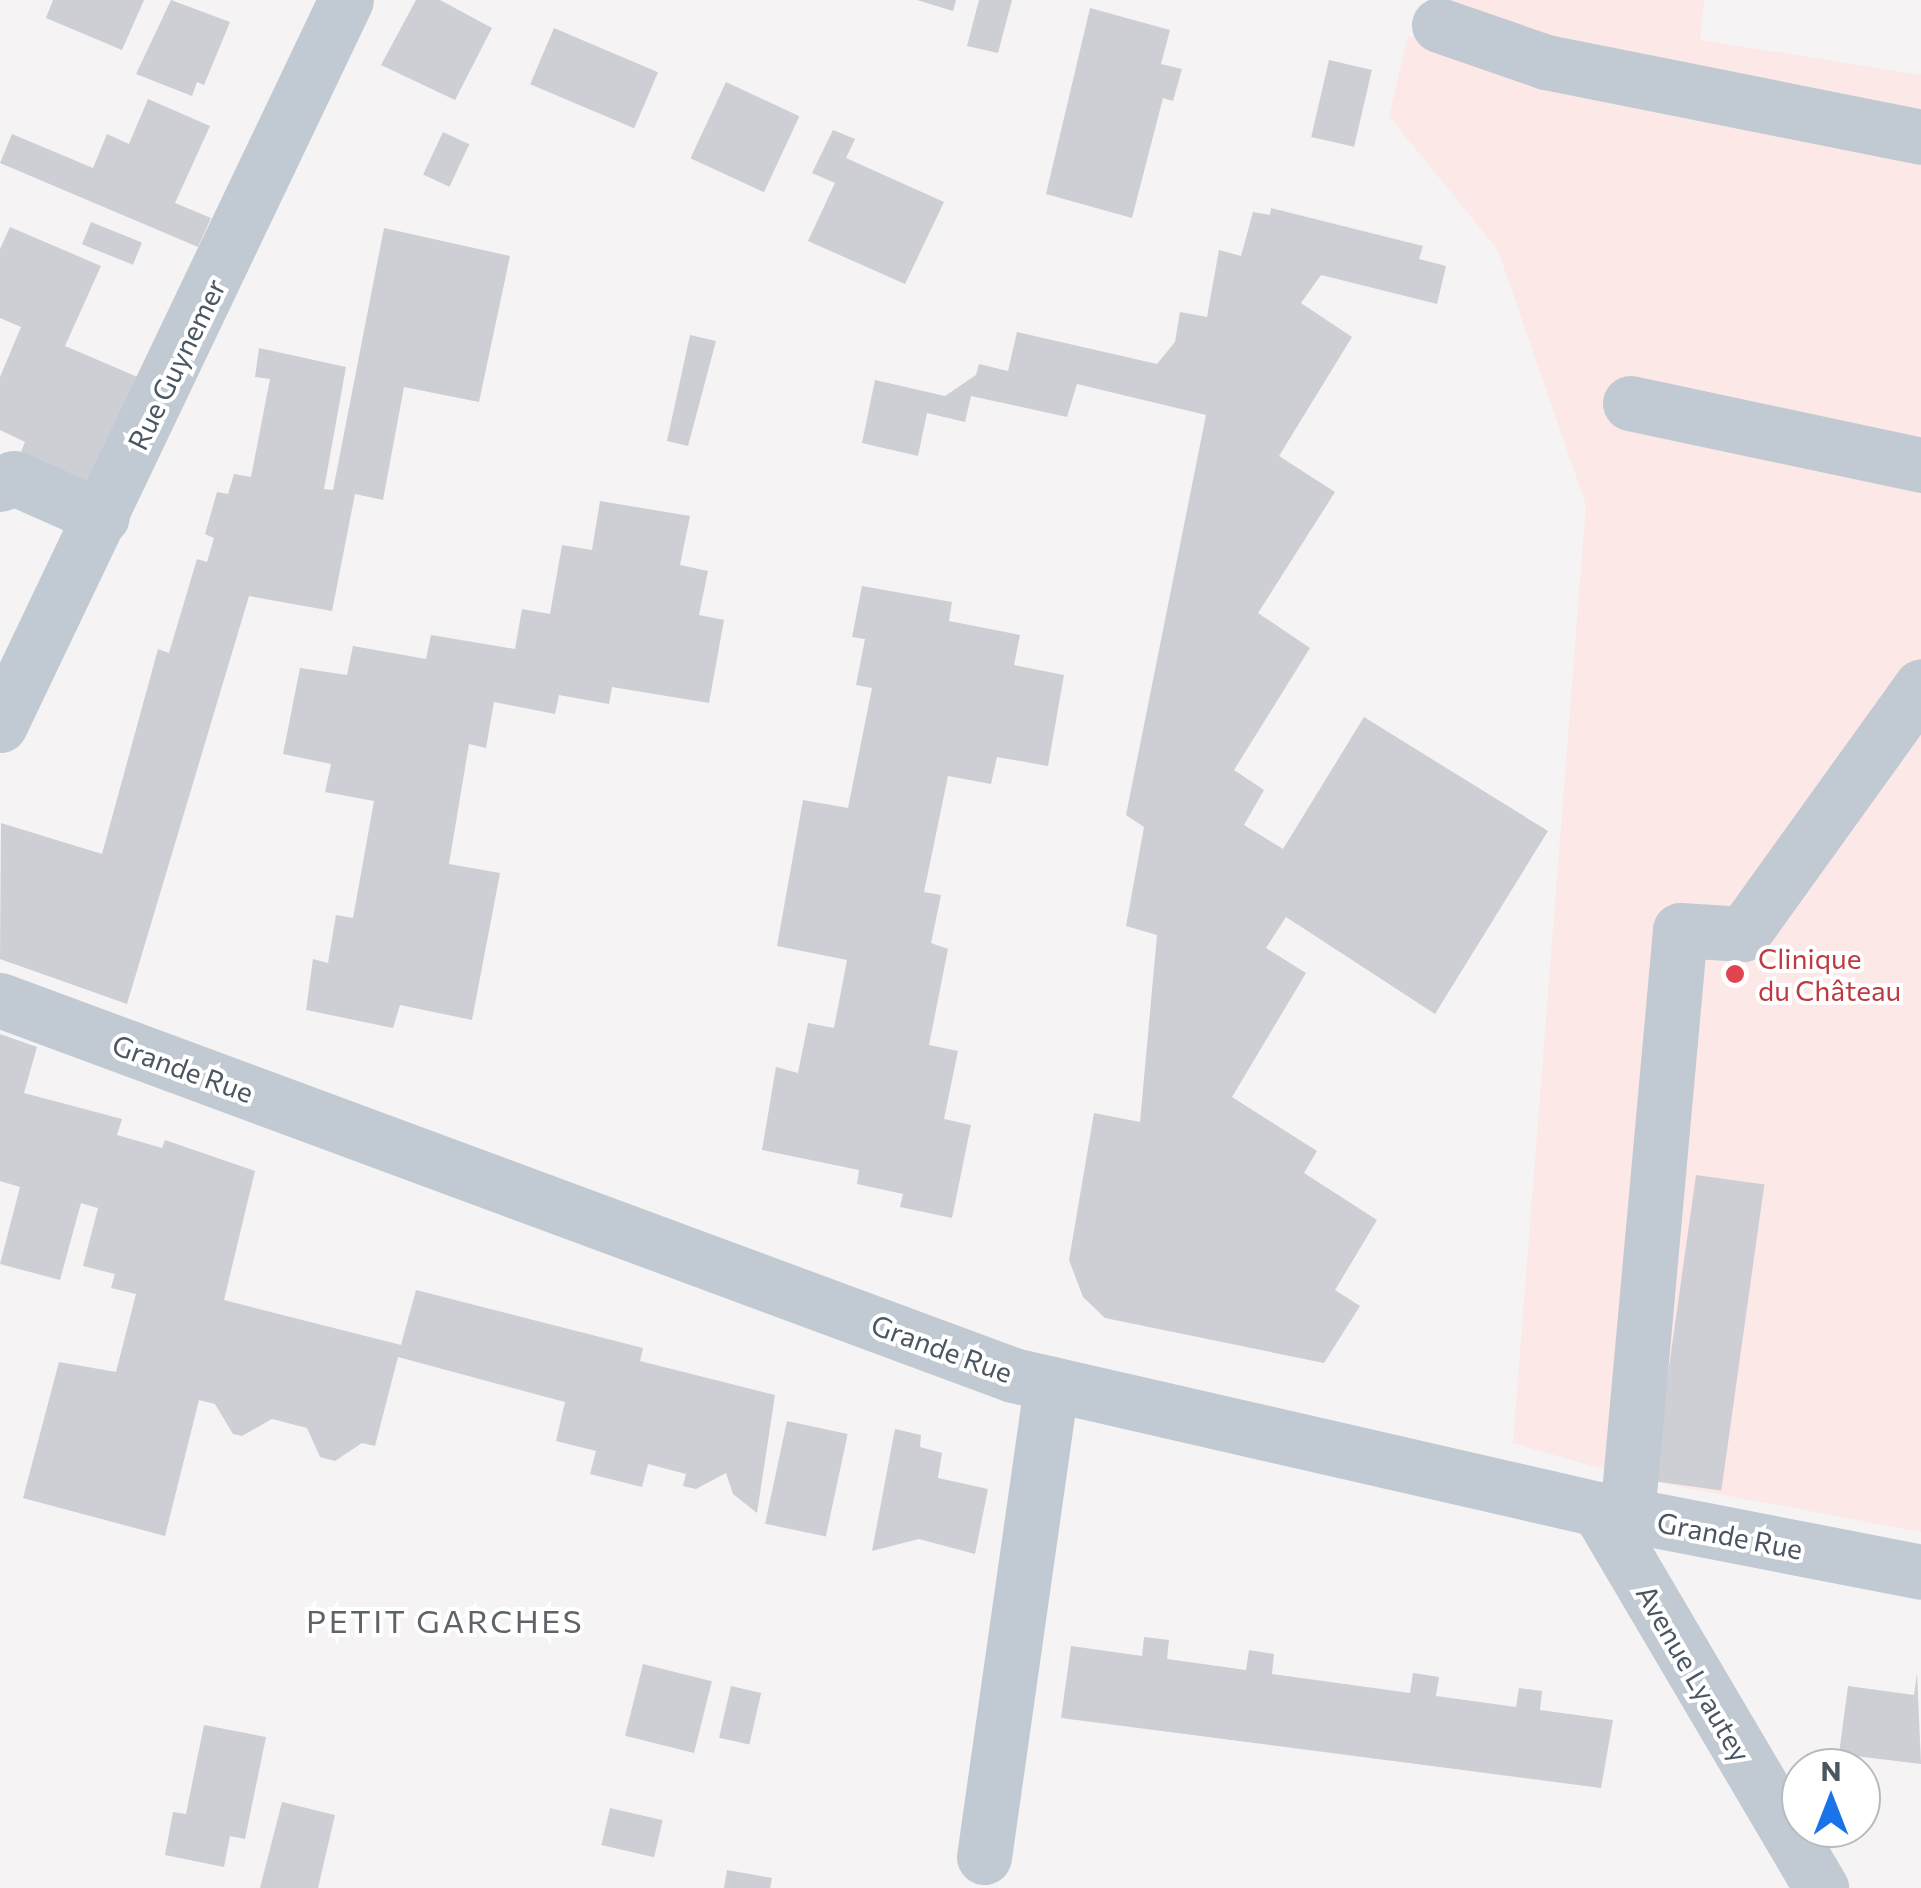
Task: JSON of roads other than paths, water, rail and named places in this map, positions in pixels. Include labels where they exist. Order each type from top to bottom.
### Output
[{"type":"street","name":"Rue Guynemer","points":[[0,725],[346,0]]},
{"type":"street","points":[[1438,24],[1546,62],[1921,136]]},
{"type":"street","points":[[1630,403],[1921,465]]},
{"type":"street","points":[[0,484],[14,478],[102,517]]},
{"type":"street","points":[[1612,1512],[1680,930],[1743,934],[1921,686]]},
{"type":"street","name":"Grande Rue","points":[[0,1000],[1051,1384],[1612,1512],[1921,1572]]},
{"type":"street","points":[[984,1857],[1051,1384]]},
{"type":"street","name":"Avenue Lyautey","points":[[1612,1512],[1822,1888]]},
{"type":"place","name":"Clinique du Château","points":[[1735,974]]},
{"type":"district","name":"PETIT GARCHES","points":[[445,1620]]}]
